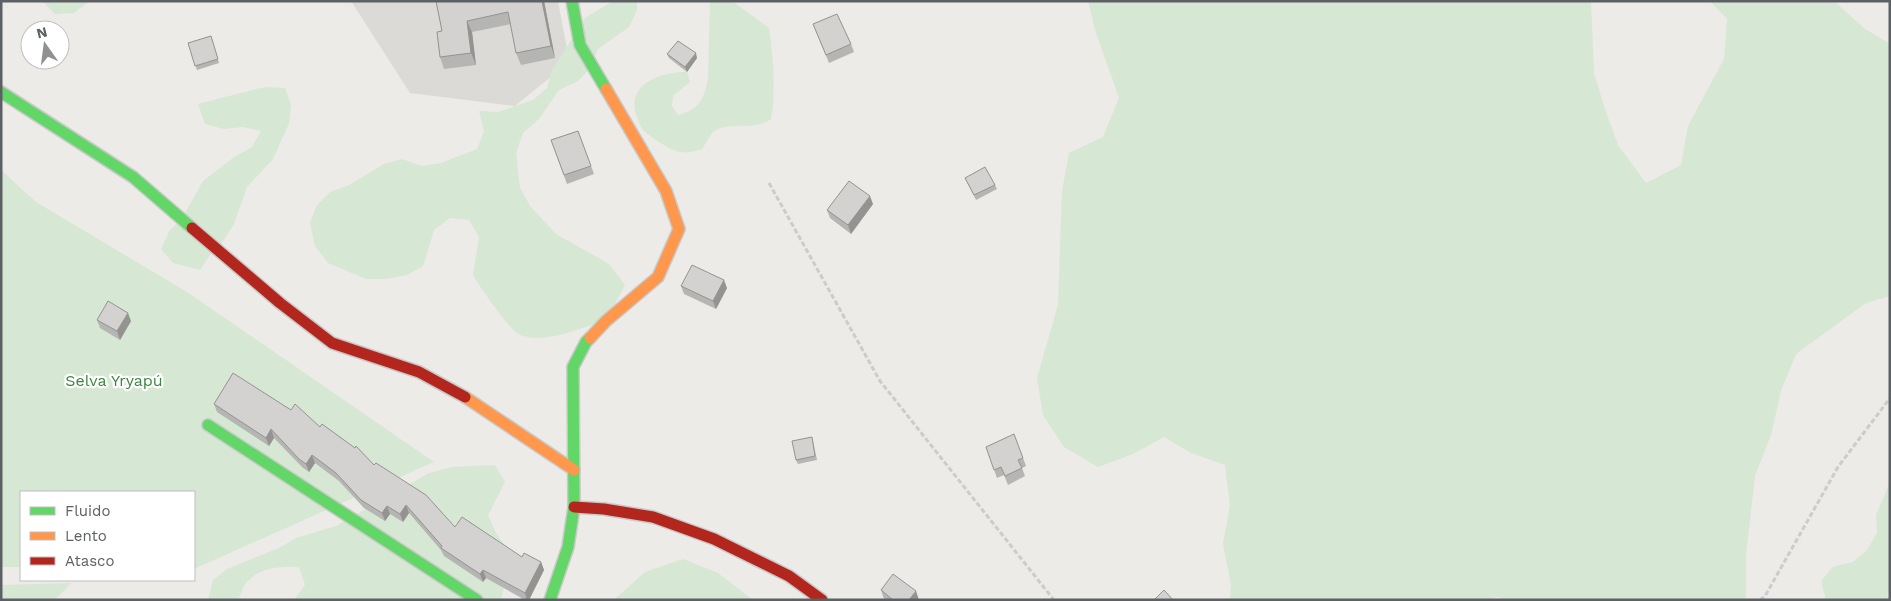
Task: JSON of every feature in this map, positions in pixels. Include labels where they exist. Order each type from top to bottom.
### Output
[{"type":"street","points":[[550,600],[568,547],[574,506],[573,367],[586,342],[606,321],[658,277],[679,229],[666,191],[580,45],[572,1]]},
{"type":"street","points":[[1,92],[133,177],[280,303],[332,343],[419,372],[474,402],[574,470]]},
{"type":"street","points":[[208,425],[477,600]]},
{"type":"street","points":[[574,506],[653,517],[714,539],[789,576],[822,600]]},
{"type":"path","points":[[769,184],[880,380],[1054,600]]},
{"type":"path","points":[[1760,600],[1765,596],[1838,467],[1890,398]]},
{"type":"shaded area","points":[[351,1],[558,1],[568,54],[563,67],[515,106],[410,93]]},
{"type":"green space","points":[[42,1],[89,1],[74,13],[55,14]]},
{"type":"green space","points":[[613,1],[637,1],[637,10],[629,27],[598,49],[590,68],[578,81],[559,90],[539,119],[523,133],[516,153],[520,188],[530,206],[556,234],[609,264],[625,285],[606,321],[552,337],[530,338],[520,335],[495,308],[473,275],[479,237],[469,220],[450,218],[434,230],[423,266],[407,275],[386,279],[366,279],[328,263],[315,246],[310,223],[317,205],[330,192],[349,185],[384,164],[402,159],[422,166],[441,163],[477,149],[484,131],[479,111],[498,112],[533,100],[547,88],[552,70],[585,18]]},
{"type":"green space","points":[[710,1],[732,1],[769,28],[773,73],[771,119],[757,125],[720,129],[713,132],[702,149],[678,152],[662,144],[643,129],[634,106],[636,96],[640,88],[656,77],[677,72],[687,72],[690,82],[673,96],[672,106],[678,115],[696,107],[705,92],[708,79]]},
{"type":"green space","points":[[1088,1],[1591,1],[1594,73],[1618,145],[1646,183],[1681,165],[1688,126],[1724,59],[1727,19],[1710,1],[1834,1],[1865,29],[1890,44],[1890,296],[1866,303],[1796,354],[1781,391],[1771,435],[1755,476],[1746,555],[1746,600],[1506,600],[1497,597],[1488,600],[1230,600],[1231,585],[1223,544],[1230,505],[1225,465],[1191,453],[1164,437],[1133,454],[1098,467],[1064,447],[1043,415],[1037,378],[1058,305],[1062,191],[1069,153],[1103,137],[1119,98],[1095,30]]},
{"type":"green space","points":[[265,87],[285,88],[291,105],[289,123],[273,159],[247,187],[234,224],[200,270],[173,263],[161,249],[170,230],[183,217],[203,181],[234,157],[252,147],[261,131],[243,127],[223,129],[205,124],[198,104]]},
{"type":"green space","name":"Selva Yryapú","points":[[1,170],[36,202],[187,292],[434,462],[196,568],[195,491],[20,491],[20,567],[1,567]]},
{"type":"green space","points":[[495,465],[505,482],[488,515],[496,533],[507,549],[509,567],[501,600],[294,600],[305,585],[299,567],[278,567],[264,570],[252,577],[243,588],[238,600],[208,600],[213,580],[227,569],[279,548],[296,538],[336,526],[429,473],[452,467]]},
{"type":"green space","points":[[1890,482],[1890,581],[1887,600],[1826,600],[1821,581],[1833,567],[1853,562],[1867,550],[1877,533],[1876,515]]},
{"type":"green space","points":[[683,559],[718,573],[753,600],[614,600],[645,572]]},
{"type":"green space","points":[[71,583],[55,600],[1,600],[1,585]]},
{"type":"building","points":[[436,1],[542,1],[551,46],[516,53],[508,12],[467,21],[471,53],[440,57],[437,32],[442,31]]},
{"type":"building","points":[[837,14],[851,44],[826,55],[813,24]]},
{"type":"building","points":[[211,36],[218,59],[195,66],[188,43]]},
{"type":"building","points":[[678,41],[696,53],[685,67],[667,54]]},
{"type":"building","points":[[578,131],[591,166],[564,175],[551,140]]},
{"type":"building","points":[[985,167],[995,185],[974,195],[965,178]]},
{"type":"building","points":[[849,181],[870,196],[848,225],[827,210]]},
{"type":"building","points":[[692,265],[724,280],[713,301],[681,286]]},
{"type":"building","points":[[108,301],[128,313],[117,331],[97,320]]},
{"type":"building","points":[[233,373],[291,410],[295,404],[320,427],[322,424],[355,448],[356,446],[374,465],[376,463],[426,495],[455,527],[462,517],[522,557],[524,553],[541,562],[525,593],[483,570],[480,574],[441,548],[442,546],[406,505],[400,514],[387,506],[382,513],[361,500],[336,473],[312,455],[306,464],[271,429],[266,438],[214,404]]},
{"type":"building","points":[[1014,434],[1023,458],[1018,460],[1022,468],[1005,476],[1001,467],[994,470],[986,447]]},
{"type":"building","points":[[812,437],[815,456],[796,460],[792,441]]},
{"type":"building","points":[[893,574],[916,591],[909,600],[893,600],[881,590]]},
{"type":"building","points":[[1164,590],[1173,600],[1154,600]]},
{"type":"traffic: fast","points":[[572,1],[580,45],[606,89]]},
{"type":"traffic: fast","points":[[1,92],[133,177],[192,228]]},
{"type":"traffic: fast","points":[[550,600],[568,547],[574,507],[573,367],[590,338]]},
{"type":"traffic: fast","points":[[208,425],[477,600]]},
{"type":"traffic: slow","points":[[590,338],[606,321],[658,277],[679,229],[666,191],[606,89]]},
{"type":"traffic: slow","points":[[465,397],[574,470]]},
{"type":"traffic: jam","points":[[192,228],[280,303],[332,343],[419,372],[465,397]]},
{"type":"traffic: jam","points":[[574,507],[604,509],[653,517],[714,539],[789,576],[822,600]]}]
